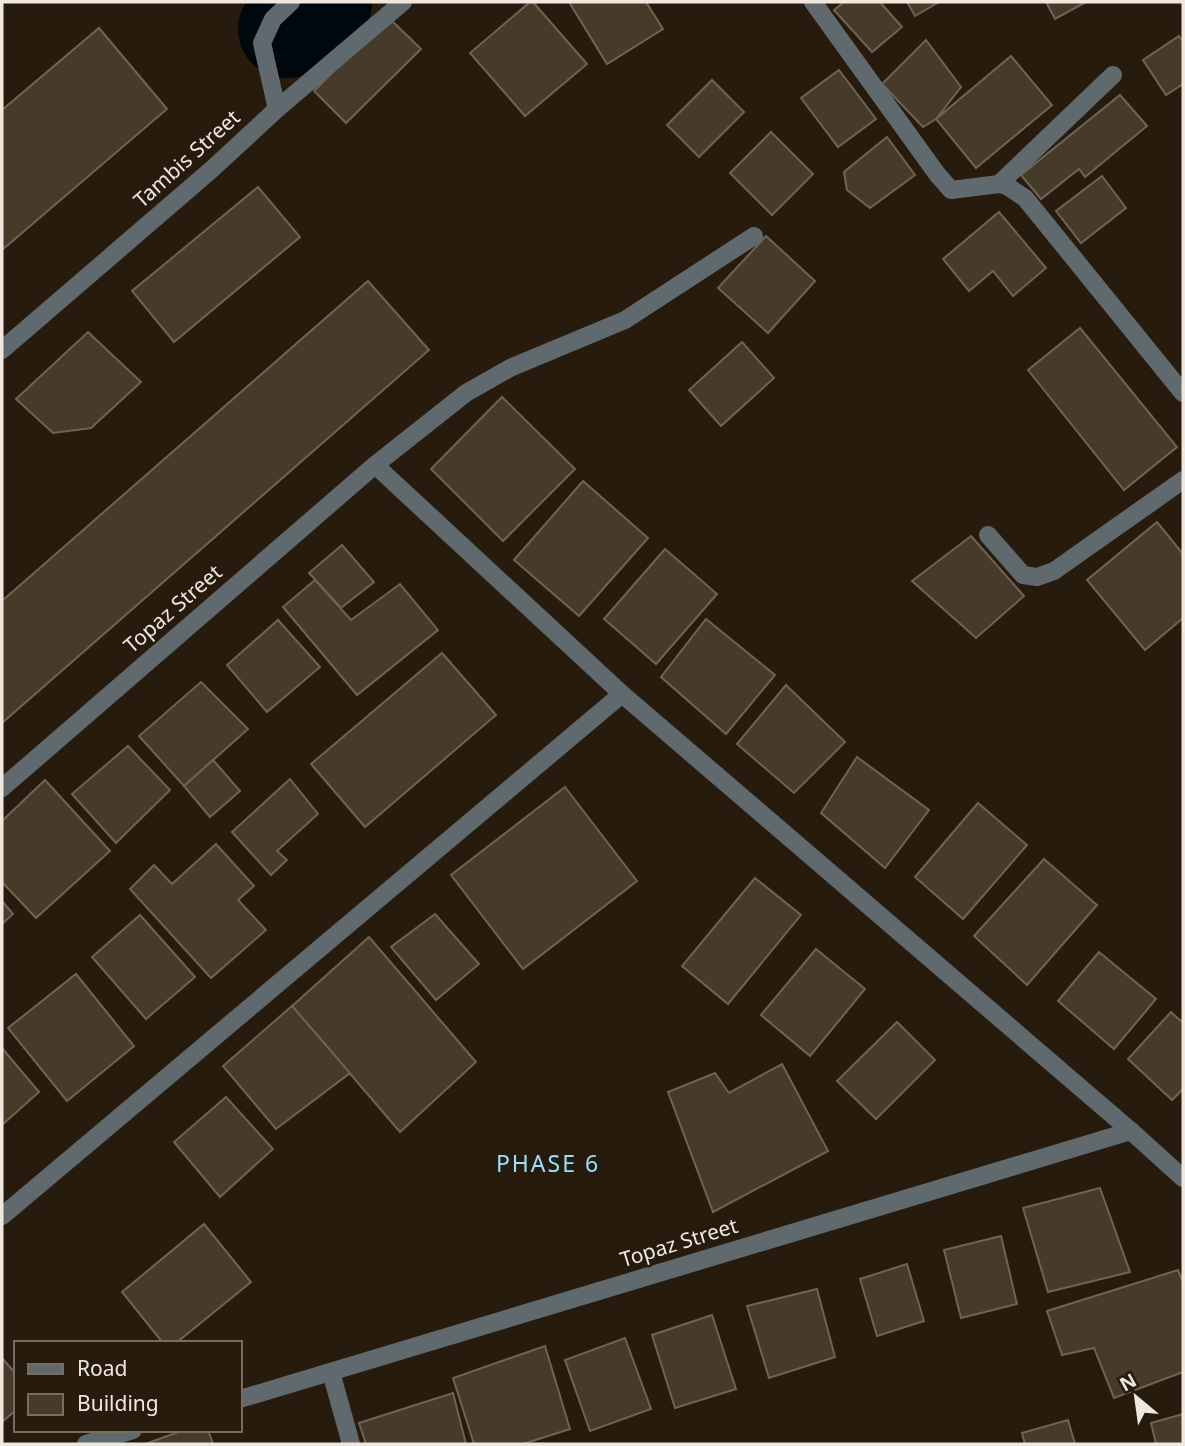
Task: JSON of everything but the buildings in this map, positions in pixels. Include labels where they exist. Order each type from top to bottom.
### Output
[{"type":"street","points":[[277,109],[262,43],[273,19],[291,2]]},
{"type":"street","name":"Tambis Street","points":[[2,350],[403,2]]},
{"type":"street","points":[[815,3],[951,190],[999,184],[1007,186],[1024,198],[1183,393]]},
{"type":"street","points":[[999,184],[1113,75]]},
{"type":"street","name":"Topaz Street","points":[[2,788],[375,465],[466,393],[510,368],[625,320],[754,236]]},
{"type":"street","points":[[375,465],[622,694],[1131,1130],[1183,1178]]},
{"type":"street","points":[[988,536],[1023,576],[1037,577],[1054,572],[1183,480]]},
{"type":"street","points":[[2,1216],[622,694]]},
{"type":"street","name":"Topaz Street","points":[[242,1398],[1131,1130]]},
{"type":"street","points":[[331,1372],[351,1444]]},
{"type":"street","points":[[86,1444],[126,1432]]},
{"type":"waterway","points":[[287,29],[323,2]]},
{"type":"district","name":"PHASE 6","points":[[548,1164]]}]
